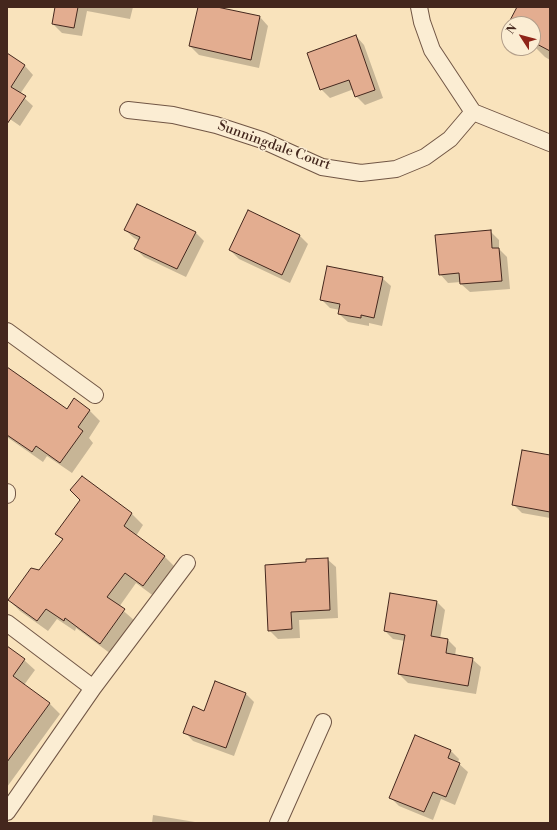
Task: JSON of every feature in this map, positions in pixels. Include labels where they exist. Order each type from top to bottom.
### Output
[{"type":"street","points":[[419,7],[422,22],[432,50],[472,112],[550,143]]},
{"type":"street","name":"Sunningdale Court","points":[[128,110],[173,115],[216,125],[262,140],[322,167],[361,173],[396,169],[425,157],[450,139],[472,112]]},
{"type":"street","points":[[7,331],[95,395]]},
{"type":"street","points":[[7,812],[92,688],[187,563]]},
{"type":"street","points":[[7,623],[92,688]]},
{"type":"street","points":[[278,823],[323,722]]},
{"type":"building","points":[[55,7],[78,7],[74,28],[52,24]]},
{"type":"building","points":[[198,7],[217,7],[260,16],[251,60],[189,46]]},
{"type":"building","points":[[517,7],[550,7],[550,51],[541,46],[541,16],[512,16]]},
{"type":"building","points":[[356,35],[375,90],[355,97],[349,80],[320,90],[307,53]]},
{"type":"building","points":[[7,53],[25,65],[11,87],[26,96],[7,124]]},
{"type":"building","points":[[137,204],[196,232],[177,269],[134,249],[140,237],[124,230]]},
{"type":"building","points":[[248,210],[300,235],[282,275],[229,250]]},
{"type":"building","points":[[491,230],[492,248],[499,248],[502,281],[460,284],[459,273],[439,275],[435,235]]},
{"type":"building","points":[[327,266],[383,277],[374,318],[361,315],[361,318],[338,314],[340,304],[320,300]]},
{"type":"building","points":[[7,367],[67,409],[74,398],[90,410],[78,427],[83,431],[60,463],[36,446],[32,452],[7,435]]},
{"type":"building","points":[[522,450],[550,455],[550,512],[512,505]]},
{"type":"building","points":[[82,476],[132,513],[124,526],[165,556],[143,586],[125,573],[107,597],[125,609],[100,644],[65,618],[64,621],[46,609],[37,621],[8,600],[31,568],[39,570],[63,539],[55,534],[80,500],[70,490]]},
{"type":"building","points":[[328,558],[330,610],[291,612],[292,629],[268,631],[265,565],[306,562],[306,559]]},
{"type":"building","points":[[390,593],[437,601],[431,636],[448,639],[446,653],[473,658],[468,686],[398,674],[405,635],[384,631]]},
{"type":"building","points":[[7,646],[25,659],[13,676],[50,703],[7,762]]},
{"type":"building","points":[[215,681],[246,693],[226,748],[183,733],[193,706],[204,711]]},
{"type":"building","points":[[415,735],[451,750],[448,758],[460,763],[446,797],[433,792],[424,812],[389,798]]}]
